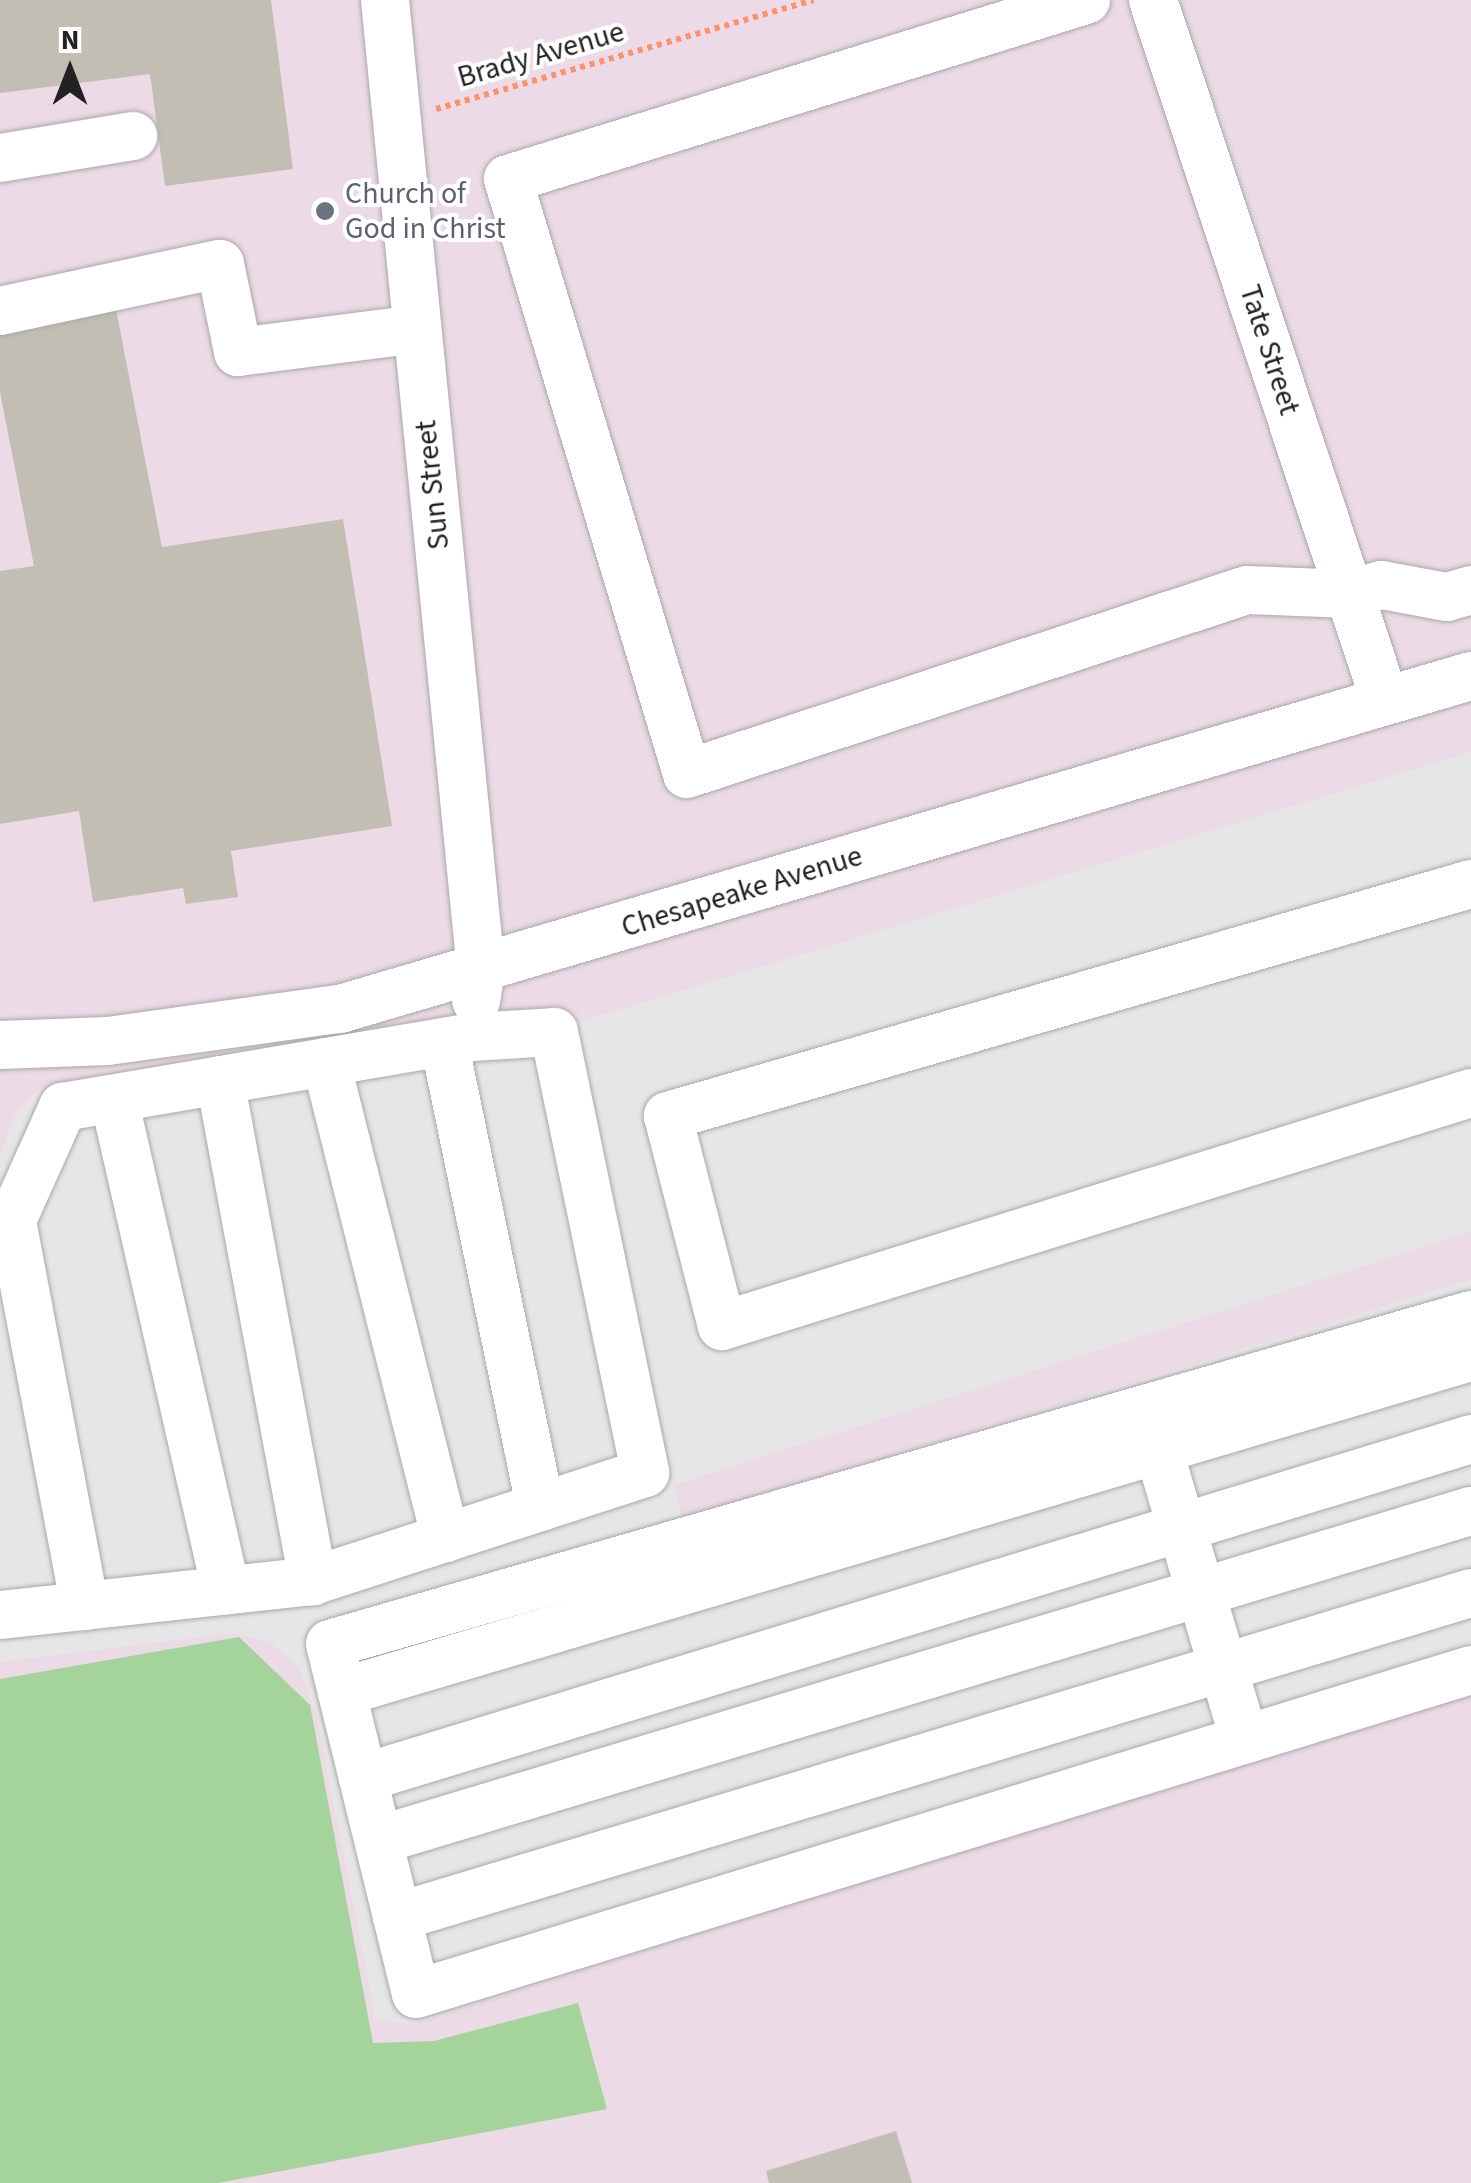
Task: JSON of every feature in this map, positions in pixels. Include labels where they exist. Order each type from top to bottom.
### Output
[{"type":"street","name":"Sun Street","points":[[385,0],[481,970],[458,1039]]},
{"type":"street","points":[[1086,0],[508,178],[687,774],[1247,590],[1350,594],[1382,585],[1447,597],[1471,590]]},
{"type":"street","name":"Tate Street","points":[[1153,0],[1386,701]]},
{"type":"street","points":[[0,158],[133,136]]},
{"type":"street","points":[[0,311],[220,264],[238,352],[418,329]]},
{"type":"street","name":"Chesapeake Avenue","points":[[0,1045],[108,1041],[340,1010],[1471,676]]},
{"type":"street","points":[[1471,884],[668,1116],[722,1326],[1471,1093]]},
{"type":"street","points":[[0,1615],[86,1606],[226,1590],[313,1581],[645,1473],[554,1032],[458,1039],[63,1107],[6,1234],[86,1606]]},
{"type":"street","points":[[458,1039],[540,1508]]},
{"type":"street","points":[[326,1062],[446,1538]]},
{"type":"street","points":[[220,1080],[313,1581]]},
{"type":"street","points":[[114,1099],[226,1590]]},
{"type":"street","points":[[1152,1429],[1471,1315]]},
{"type":"street","points":[[1471,1357],[1152,1429],[330,1644],[416,1994],[1471,1670]]},
{"type":"street","points":[[1152,1429],[1244,1738]]},
{"type":"street","points":[[363,1778],[1471,1439]]},
{"type":"street","points":[[378,1840],[1471,1511]]},
{"type":"street","points":[[397,1916],[1471,1593]]},
{"type":"path","name":"Brady Avenue","points":[[396,121],[814,0]]},
{"type":"shaded area","points":[[0,0],[1471,0],[1471,2183],[24,2183],[0,2132]]},
{"type":"shaded area","points":[[1471,752],[1471,1232],[674,1485],[682,1519],[1471,1280],[1471,1690],[414,2024],[376,2020],[316,1714],[299,1669],[271,1643],[234,1633],[0,1662],[0,1154],[16,1113],[40,1089],[442,1031],[575,1023]]},
{"type":"green space","points":[[239,1637],[310,1705],[373,2043],[434,2041],[578,2003],[607,2109],[218,2183],[0,2183],[0,1679]]},
{"type":"building","points":[[0,0],[271,0],[293,169],[165,186],[150,74],[0,93]]},
{"type":"building","points":[[114,299],[162,547],[343,519],[392,826],[231,851],[238,897],[186,904],[183,888],[93,902],[79,811],[0,824],[0,571],[34,566],[0,392],[0,321]]},
{"type":"building","points":[[896,2131],[912,2183],[769,2183],[766,2171]]},
{"type":"place","name":"Church of God in Christ","points":[[325,211]]}]
